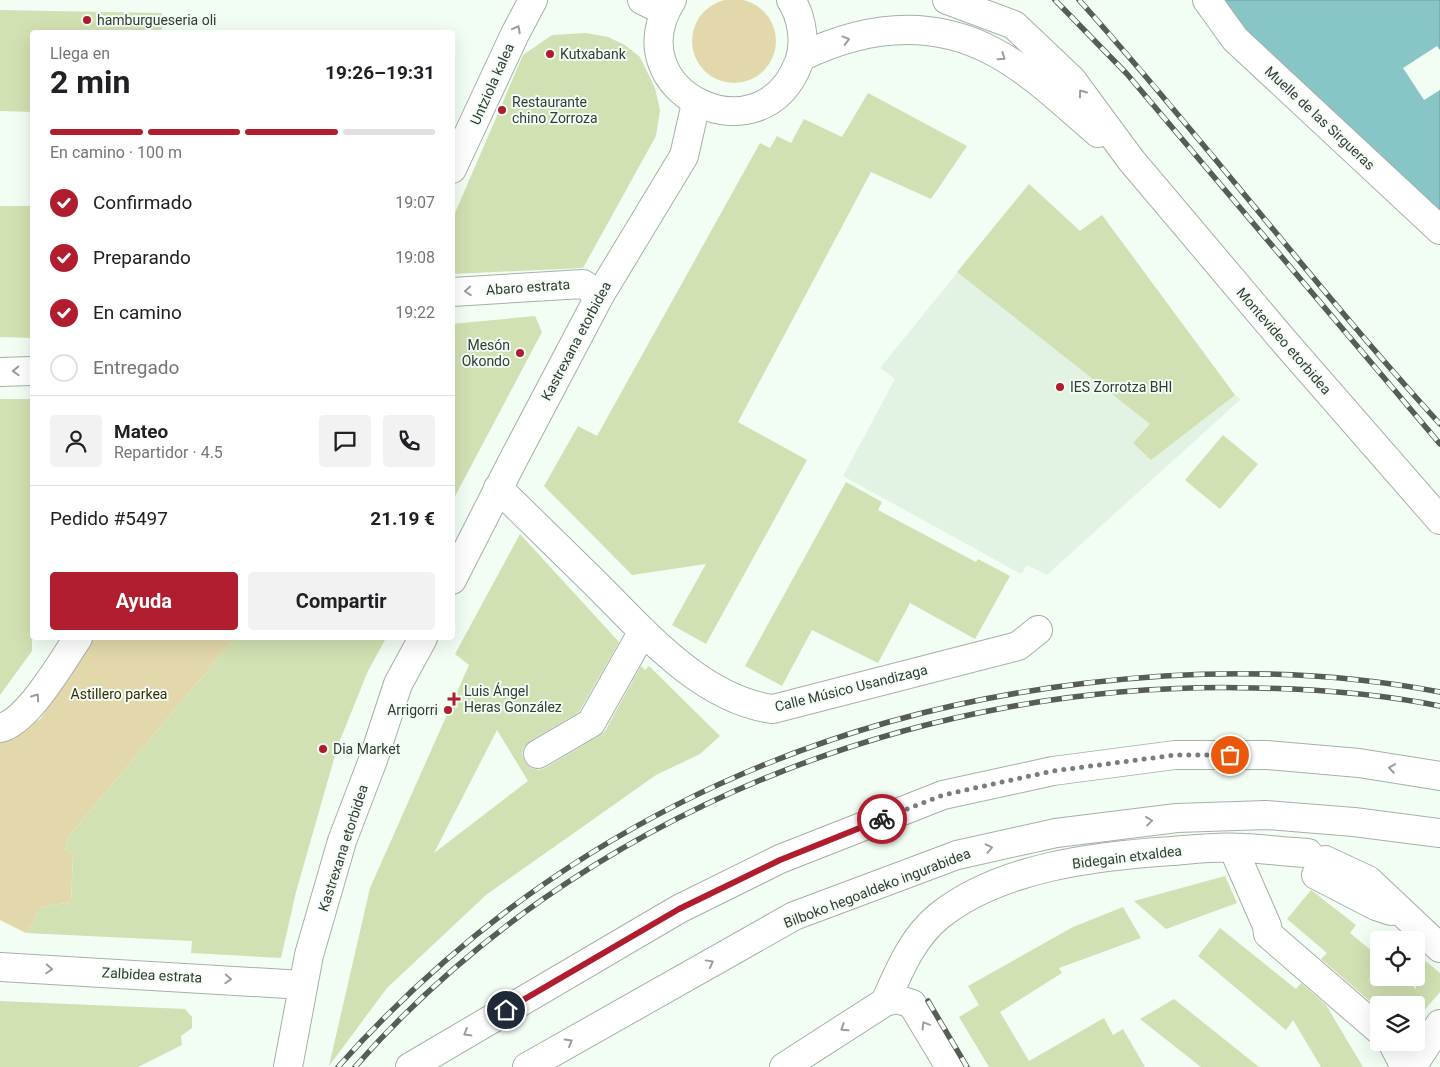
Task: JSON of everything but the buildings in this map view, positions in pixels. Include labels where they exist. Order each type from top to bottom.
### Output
[{"type":"main road","name":"Untziola kalea","points":[[455,162],[533,0]]},
{"type":"main road","points":[[660,4],[660,53],[671,79],[679,90],[696,103],[717,110],[740,111],[761,105],[780,93],[794,75],[801,57],[802,33],[797,9],[791,0]]},
{"type":"main road","name":"Montevideo etorbidea","points":[[947,0],[1014,25],[1072,80],[1131,160],[1283,340],[1440,520]]},
{"type":"main road","name":"Muelle de las Sirgueras","points":[[1206,0],[1235,39],[1440,230]]},
{"type":"main road","name":"Montevideo etorbidea","points":[[801,57],[847,39],[905,28],[944,32],[992,51],[1032,78],[1131,160]]},
{"type":"main road","name":"Kastrexana etorbidea","points":[[455,574],[498,488],[600,295],[684,156],[696,103]]},
{"type":"main road","name":"Abaro estrata","points":[[455,292],[583,284],[600,295]]},
{"type":"main road","points":[[0,372],[30,371]]},
{"type":"main road","name":"Calle Músico Usandizaga","points":[[498,488],[666,654],[715,688],[756,707],[773,709],[1018,646],[1038,630]]},
{"type":"main road","points":[[538,754],[591,723],[643,631]]},
{"type":"main road","points":[[0,728],[7,726],[24,714],[77,640]]},
{"type":"main road","name":"Kastrexana etorbidea","points":[[288,1067],[309,955],[342,841],[373,760],[398,684],[423,640]]},
{"type":"main road","points":[[410,1067],[679,909],[780,860],[943,795],[1053,771],[1175,755],[1267,755],[1359,763],[1440,776]]},
{"type":"main road","name":"Bilboko hegoaldeko ingurabidea","points":[[527,1067],[794,916],[958,854],[1056,833],[1177,818],[1266,816],[1354,822],[1440,833]]},
{"type":"main road","points":[[1233,848],[1267,926],[1268,934],[1370,1022]]},
{"type":"main road","name":"Bidegain etxaldea","points":[[885,1002],[912,947],[938,917],[966,897],[995,883],[1080,860],[1135,853],[1233,848],[1316,863],[1368,880],[1440,948]]},
{"type":"main road","name":"Zalbidea estrata","points":[[0,966],[303,984]]},
{"type":"main road","points":[[784,1067],[885,1002],[897,998],[912,1004],[950,1067]]},
{"type":"main road","points":[[1412,1067],[1440,1024]]},
{"type":"main road","points":[[1397,1051],[1405,1067]]},
{"type":"shaded area","name":"IES Zorrotza BHI","points":[[1029,184],[1080,231],[1102,215],[1235,395],[1241,399],[1047,575],[1027,565],[1021,574],[843,476],[895,379],[880,368]]},
{"type":"green space","points":[[734,-1],[757,6],[769,18],[776,41],[769,64],[757,76],[734,83],[711,76],[699,64],[692,41],[699,18],[711,6]]},
{"type":"green space","name":"Astillero parkea","points":[[91,640],[233,640],[69,836],[65,850],[73,854],[71,902],[42,907],[26,933],[0,920],[0,738],[11,736],[40,719]]},
{"type":"water","points":[[1221,0],[1440,0],[1440,215],[1245,31]]},
{"type":"pier","points":[[1437,46],[1440,50],[1440,90],[1424,100],[1403,68]]},
{"type":"railway","points":[[1055,0],[1127,74],[1440,444]]},
{"type":"railway","points":[[1079,0],[1170,105],[1348,319],[1440,424]]},
{"type":"railway","points":[[338,1067],[415,988],[497,919],[584,857],[676,805],[773,761],[874,726],[979,700],[1087,683],[1175,675],[1264,674],[1308,676],[1352,679],[1440,692]]},
{"type":"railway","points":[[355,1067],[444,977],[543,899],[650,833],[763,779],[882,737],[1005,708],[1130,691],[1255,688],[1301,690],[1371,695],[1440,706]]},
{"type":"railway","points":[[928,1001],[967,1067]]},
{"type":"way so far","points":[[882,819],[943,795],[1053,771],[1175,755],[1230,755]]},
{"type":"place","name":"hamburgueseria oli","points":[[87,20]]},
{"type":"place","name":"Kutxabank","points":[[550,54]]},
{"type":"place","name":"Restaurante chino Zorroza","points":[[502,110]]},
{"type":"place","name":"Mesón Okondo","points":[[520,353]]},
{"type":"place","name":"IES Zorrotza BHI","points":[[1060,387]]},
{"type":"place","name":"Luis Ángel Heras González","points":[[454,699]]},
{"type":"place","name":"Arrigorri","points":[[448,710]]},
{"type":"place","name":"Dia Market","points":[[323,749]]},
{"type":"route","points":[[506,1010],[679,909],[780,860],[882,819]]}]
